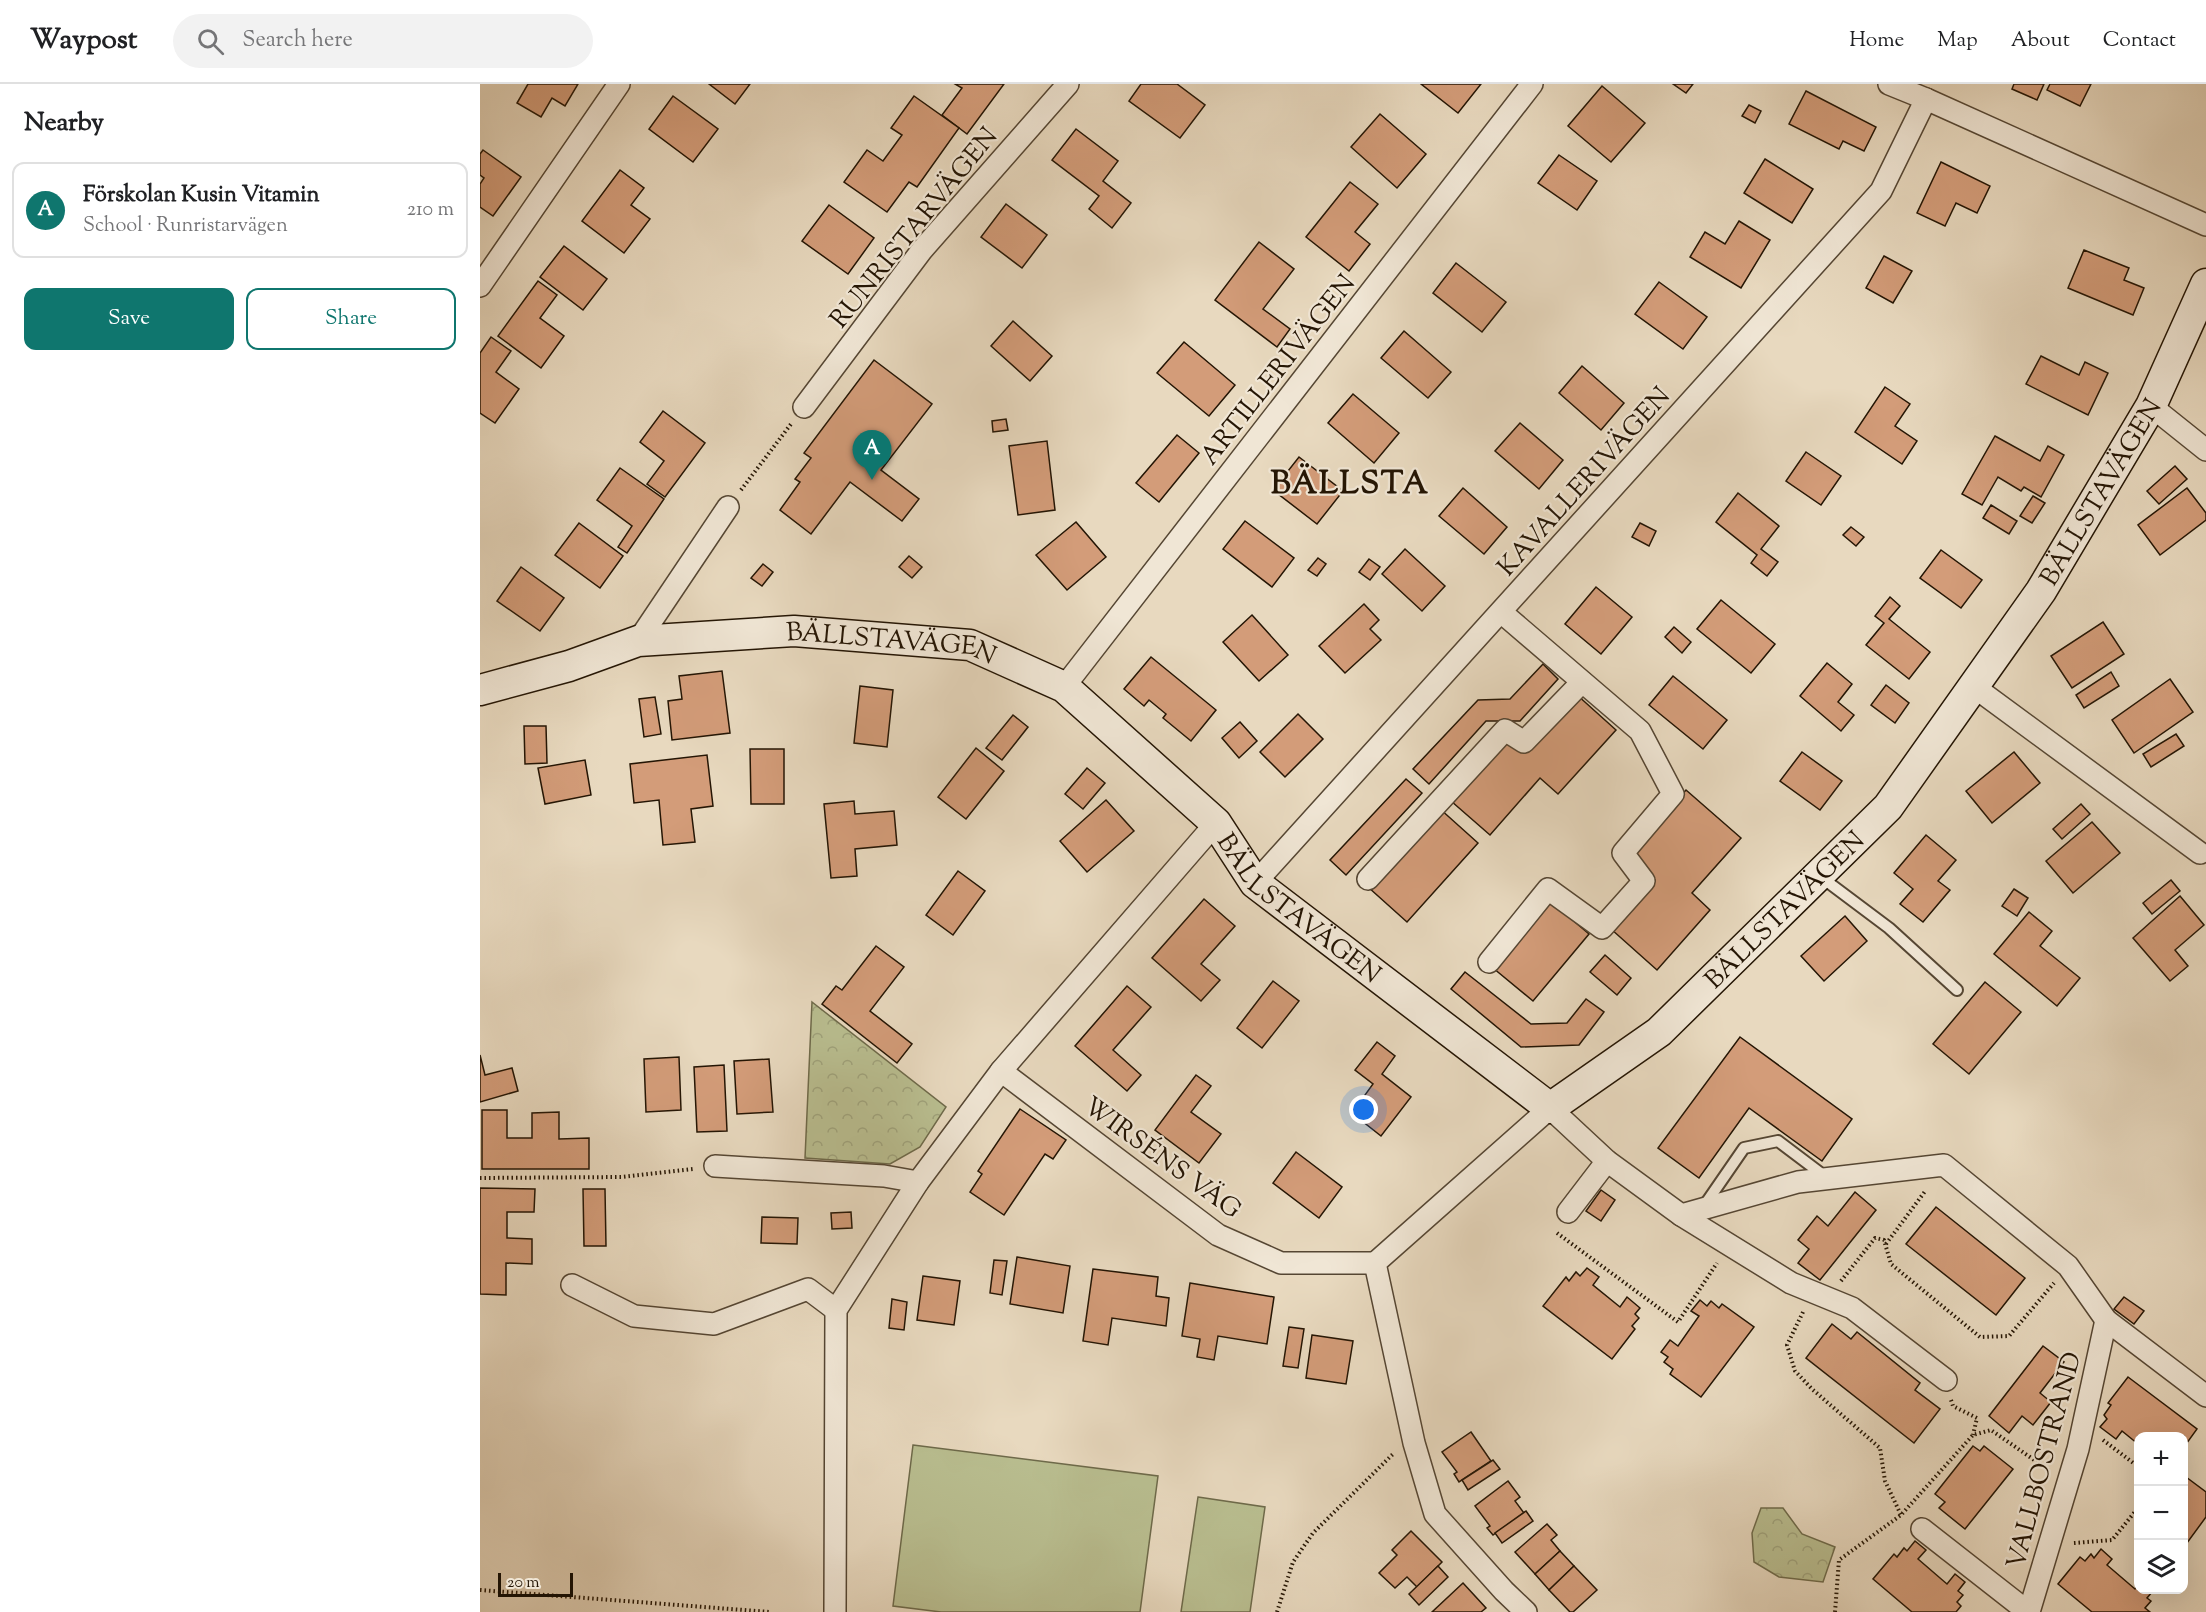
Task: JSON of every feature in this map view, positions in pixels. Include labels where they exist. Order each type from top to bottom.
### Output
[{"type":"street","points":[[484,273],[619,84]]},
{"type":"street","name":"RUNRISTARVÄGEN","points":[[804,407],[922,250],[1068,84]]},
{"type":"street","name":"ARTILLERIVÄGEN","points":[[1064,687],[1532,84]]},
{"type":"street","points":[[1889,84],[2206,225]]},
{"type":"street","name":"KAVALLERIVÄGEN","points":[[1255,883],[1881,191],[1926,99]]},
{"type":"street","name":"BÄLLSTAVÄGEN","points":[[480,690],[569,666],[638,641],[794,631],[970,645],[1064,687],[1216,823],[1255,883],[1550,1107],[1659,1032],[1888,807],[2041,591],[2151,406],[2206,284]]},
{"type":"street","points":[[2151,406],[2206,450]]},
{"type":"street","points":[[638,641],[729,507]]},
{"type":"street","points":[[1489,962],[1548,889],[1602,928],[1644,881],[1623,852],[1673,794],[1640,731],[1501,612]]},
{"type":"street","points":[[1368,879],[1505,730],[1524,742],[1582,682]]},
{"type":"street","points":[[1973,686],[2200,853]]},
{"type":"street","points":[[835,1612],[836,1310],[918,1182],[1001,1071],[1216,823]]},
{"type":"street","name":"WIRSÉNS VÄG","points":[[1001,1071],[1218,1235],[1281,1263],[1375,1263]]},
{"type":"street","points":[[1526,1612],[1504,1591],[1435,1514],[1414,1443],[1375,1263],[1550,1107],[1607,1161],[1682,1215],[1791,1283],[1852,1308],[1946,1380]]},
{"type":"street","points":[[1568,1212],[1607,1161]]},
{"type":"street","points":[[715,1166],[884,1176],[918,1182]]},
{"type":"street","points":[[1682,1215],[1798,1182],[1944,1166],[2068,1266],[2106,1320],[2206,1396]]},
{"type":"street","points":[[572,1285],[634,1316],[714,1324],[808,1289],[836,1310]]},
{"type":"street","name":"VALLBOSTRAND","points":[[1922,1528],[2029,1612],[2084,1425],[2106,1320]]},
{"type":"lane","points":[[1819,875],[1889,928],[1957,990]]},
{"type":"lane","points":[[1702,1209],[1744,1148],[1778,1141],[1827,1178]]},
{"type":"path","points":[[729,507],[804,407]]},
{"type":"path","points":[[480,1178],[621,1177],[715,1166]]},
{"type":"path","points":[[1886,1245],[1944,1166]]},
{"type":"path","points":[[1555,1232],[1678,1322],[1729,1245]]},
{"type":"path","points":[[1922,1528],[1901,1515],[1885,1481],[1880,1448],[1812,1389],[1795,1371],[1786,1345],[1794,1328],[1820,1295],[1875,1238],[1884,1240],[1891,1264],[1980,1337],[2009,1336],[2068,1266]]},
{"type":"path","points":[[1835,1612],[1839,1560],[1901,1515],[1973,1435],[1977,1418],[1953,1406],[1946,1380]]},
{"type":"path","points":[[2084,1425],[2134,1463]]},
{"type":"path","points":[[1973,1435],[1990,1430],[2067,1484]]},
{"type":"path","points":[[1277,1612],[1293,1562],[1313,1533],[1393,1453],[1414,1443]]},
{"type":"path","points":[[2049,1545],[2112,1540],[2134,1514]]},
{"type":"path","points":[[480,1590],[770,1612]]},
{"type":"green space","points":[[812,1002],[946,1107],[920,1147],[890,1164],[805,1158]]},
{"type":"green space","points":[[913,1445],[1158,1476],[1140,1612],[941,1612],[893,1606]]},
{"type":"green space","points":[[1198,1497],[1265,1507],[1250,1612],[1181,1612]]},
{"type":"green space","points":[[1761,1508],[1783,1508],[1802,1534],[1835,1547],[1823,1582],[1779,1577],[1754,1562],[1752,1533]]},
{"type":"building","points":[[528,84],[578,84],[565,106],[552,98],[541,117],[517,103]]},
{"type":"building","points":[[709,84],[750,84],[735,104]]},
{"type":"building","points":[[955,84],[1004,84],[967,134],[942,115],[962,88]]},
{"type":"building","points":[[1141,84],[1177,84],[1205,105],[1180,138],[1129,101]]},
{"type":"building","points":[[1421,84],[1481,84],[1458,113]]},
{"type":"building","points":[[1673,84],[1693,84],[1686,93]]},
{"type":"building","points":[[2014,84],[2044,84],[2037,100],[2012,89]]},
{"type":"building","points":[[2050,84],[2091,84],[2080,106],[2047,90]]},
{"type":"building","points":[[1602,86],[1645,123],[1611,162],[1568,126]]},
{"type":"building","points":[[1806,91],[1876,127],[1864,151],[1843,141],[1839,149],[1789,124]]},
{"type":"building","points":[[673,96],[718,129],[693,162],[649,129]]},
{"type":"building","points":[[914,96],[959,128],[917,187],[909,182],[887,212],[844,182],[867,150],[883,161],[902,135],[891,128]]},
{"type":"building","points":[[1749,105],[1761,111],[1755,123],[1742,116]]},
{"type":"building","points":[[1380,114],[1426,154],[1397,188],[1351,147]]},
{"type":"building","points":[[1076,129],[1118,161],[1103,181],[1131,203],[1112,228],[1089,209],[1099,196],[1052,160]]},
{"type":"building","points":[[483,150],[521,177],[493,216],[480,207],[480,184],[484,178],[480,175],[480,154]]},
{"type":"building","points":[[1559,155],[1597,181],[1577,210],[1538,183]]},
{"type":"building","points":[[1765,159],[1813,189],[1792,223],[1744,193]]},
{"type":"building","points":[[1941,162],[1990,186],[1977,213],[1956,203],[1945,226],[1917,213]]},
{"type":"building","points":[[620,170],[644,188],[631,205],[650,219],[624,253],[582,221]]},
{"type":"building","points":[[1350,182],[1378,204],[1355,232],[1370,244],[1349,271],[1306,237]]},
{"type":"building","points":[[1006,204],[1047,235],[1022,268],[981,237]]},
{"type":"building","points":[[829,205],[874,238],[848,274],[802,241]]},
{"type":"building","points":[[1739,221],[1770,240],[1741,288],[1690,257],[1705,232],[1725,244]]},
{"type":"building","points":[[1259,242],[1294,269],[1263,309],[1290,329],[1277,347],[1215,300]]},
{"type":"building","points":[[564,246],[607,279],[583,310],[540,277]]},
{"type":"building","points":[[2084,250],[2129,268],[2124,280],[2144,288],[2133,315],[2068,288]]},
{"type":"building","points":[[1884,256],[1912,271],[1893,303],[1866,288]]},
{"type":"building","points":[[1456,263],[1506,302],[1482,332],[1433,293]]},
{"type":"building","points":[[538,281],[557,295],[540,318],[564,336],[541,368],[498,336]]},
{"type":"building","points":[[1659,282],[1707,317],[1683,349],[1635,314]]},
{"type":"building","points":[[1013,321],[1052,356],[1030,381],[991,346]]},
{"type":"building","points":[[1404,331],[1451,372],[1428,398],[1381,358]]},
{"type":"building","points":[[491,337],[511,351],[496,372],[519,389],[495,423],[480,413],[480,353]]},
{"type":"building","points":[[1184,342],[1235,385],[1209,416],[1157,373]]},
{"type":"building","points":[[2041,356],[2079,375],[2085,362],[2108,373],[2088,415],[2026,384]]},
{"type":"building","points":[[874,360],[932,404],[881,470],[919,499],[902,521],[850,482],[811,534],[780,510],[800,482],[795,479],[811,458],[804,453]]},
{"type":"building","points":[[1582,366],[1624,403],[1601,430],[1559,393]]},
{"type":"building","points":[[1885,387],[1910,404],[1895,426],[1917,441],[1902,464],[1855,432]]},
{"type":"building","points":[[1353,394],[1399,433],[1374,463],[1328,423]]},
{"type":"building","points":[[663,411],[705,443],[665,497],[647,484],[664,461],[640,442]]},
{"type":"building","points":[[1006,419],[1008,430],[993,432],[992,421]]},
{"type":"building","points":[[1520,423],[1563,460],[1539,489],[1495,451]]},
{"type":"building","points":[[1177,435],[1199,453],[1159,502],[1136,483]]},
{"type":"building","points":[[1995,436],[2040,461],[2048,446],[2064,455],[2041,497],[2024,487],[2021,491],[1998,477],[1982,505],[1962,494]]},
{"type":"building","points":[[1047,441],[1055,510],[1018,515],[1009,446]]},
{"type":"building","points":[[1806,452],[1841,476],[1821,505],[1786,481]]},
{"type":"building","points":[[1299,457],[1343,491],[1317,524],[1273,490]]},
{"type":"building","points":[[2175,466],[2187,479],[2159,504],[2147,491]]},
{"type":"building","points":[[620,468],[664,499],[627,553],[618,547],[632,526],[597,500]]},
{"type":"building","points":[[1463,488],[1507,527],[1484,554],[1439,516]]},
{"type":"building","points":[[2187,488],[2206,513],[2206,520],[2160,555],[2138,525]]},
{"type":"building","points":[[1738,493],[1779,526],[1761,549],[1778,562],[1767,576],[1751,563],[1757,555],[1716,522]]},
{"type":"building","points":[[2033,496],[2045,503],[2032,523],[2020,516]]},
{"type":"building","points":[[1991,505],[2017,521],[2009,534],[1983,518]]},
{"type":"building","points":[[1245,521],[1294,558],[1272,587],[1223,549]]},
{"type":"building","points":[[1076,522],[1106,557],[1067,590],[1036,555]]},
{"type":"building","points":[[579,523],[623,556],[600,588],[555,555]]},
{"type":"building","points":[[1640,523],[1656,531],[1649,546],[1632,537]]},
{"type":"building","points":[[1851,527],[1864,537],[1856,546],[1843,535]]},
{"type":"building","points":[[1405,549],[1445,586],[1422,611],[1382,574]]},
{"type":"building","points":[[1941,550],[1982,580],[1961,608],[1920,578]]},
{"type":"building","points":[[909,556],[922,567],[912,578],[899,567]]},
{"type":"building","points":[[1318,558],[1326,564],[1317,576],[1308,570]]},
{"type":"building","points":[[1369,559],[1380,567],[1370,580],[1359,572]]},
{"type":"building","points":[[763,564],[773,572],[762,586],[751,578]]},
{"type":"building","points":[[521,567],[564,598],[540,631],[497,601]]},
{"type":"building","points":[[1596,587],[1632,617],[1601,654],[1565,624]]},
{"type":"building","points":[[1890,597],[1900,606],[1889,619],[1930,652],[1909,679],[1866,645],[1884,623],[1875,616]]},
{"type":"building","points":[[1721,600],[1775,644],[1751,673],[1697,629]]},
{"type":"building","points":[[1364,604],[1379,620],[1370,629],[1381,640],[1345,673],[1319,646]]},
{"type":"building","points":[[1252,615],[1288,655],[1259,681],[1223,642]]},
{"type":"building","points":[[2103,622],[2124,654],[2072,688],[2051,656]]},
{"type":"building","points":[[1674,627],[1691,642],[1682,653],[1665,637]]},
{"type":"building","points":[[1151,657],[1216,710],[1191,741],[1163,718],[1166,714],[1149,700],[1144,706],[1124,689]]},
{"type":"building","points":[[1827,663],[1852,684],[1838,702],[1854,715],[1841,731],[1800,696]]},
{"type":"building","points":[[1543,664],[1558,679],[1520,721],[1486,721],[1429,784],[1413,769],[1478,700],[1510,699]]},
{"type":"building","points":[[722,671],[730,733],[672,740],[668,701],[682,699],[679,676]]},
{"type":"building","points":[[2111,672],[2119,686],[2084,708],[2076,695]]},
{"type":"building","points":[[1673,676],[1727,720],[1703,749],[1649,705]]},
{"type":"building","points":[[2170,679],[2193,712],[2134,753],[2112,720]]},
{"type":"building","points":[[1886,685],[1909,703],[1895,723],[1871,705]]},
{"type":"building","points":[[860,686],[893,690],[887,747],[854,743]]},
{"type":"building","points":[[1576,694],[1616,730],[1558,794],[1540,778],[1490,835],[1451,801],[1508,736],[1525,751]]},
{"type":"building","points":[[655,697],[661,734],[644,737],[639,699]]},
{"type":"building","points":[[1298,714],[1323,739],[1285,777],[1260,752]]},
{"type":"building","points":[[1013,715],[1028,727],[1002,760],[986,748]]},
{"type":"building","points":[[1240,722],[1257,741],[1239,758],[1222,738]]},
{"type":"building","points":[[524,726],[546,726],[547,763],[525,764]]},
{"type":"building","points":[[2176,734],[2184,746],[2151,767],[2143,754]]},
{"type":"building","points":[[976,748],[1004,771],[966,819],[938,797]]},
{"type":"building","points":[[750,749],[784,749],[784,804],[751,804]]},
{"type":"building","points":[[1802,752],[1842,781],[1820,810],[1780,781]]},
{"type":"building","points":[[2014,752],[2040,783],[1992,823],[1966,791]]},
{"type":"building","points":[[707,755],[713,806],[691,809],[695,842],[663,845],[659,800],[634,803],[630,764]]},
{"type":"building","points":[[585,760],[591,795],[545,804],[538,768]]},
{"type":"building","points":[[1087,768],[1105,783],[1083,809],[1065,794]]},
{"type":"building","points":[[1406,779],[1422,793],[1346,875],[1330,860]]},
{"type":"building","points":[[1686,790],[1741,838],[1692,893],[1710,910],[1657,970],[1611,929],[1655,880],[1628,855]]},
{"type":"building","points":[[1106,800],[1134,831],[1087,872],[1060,841]]},
{"type":"building","points":[[854,801],[855,814],[894,811],[897,845],[855,849],[857,876],[831,878],[824,804]]},
{"type":"building","points":[[2081,804],[2090,814],[2062,839],[2053,829]]},
{"type":"building","points":[[1439,808],[1478,843],[1407,922],[1368,887]]},
{"type":"building","points":[[2092,822],[2120,853],[2073,893],[2046,861]]},
{"type":"building","points":[[1926,835],[1956,860],[1938,881],[1950,890],[1923,922],[1900,904],[1913,889],[1894,873]]},
{"type":"building","points":[[958,871],[985,891],[953,935],[926,915]]},
{"type":"building","points":[[2171,880],[2180,891],[2152,914],[2143,903]]},
{"type":"building","points":[[2014,889],[2028,898],[2017,916],[2002,906]]},
{"type":"building","points":[[2180,896],[2204,925],[2175,950],[2188,966],[2170,981],[2133,938]]},
{"type":"building","points":[[1204,899],[1235,926],[1201,964],[1220,980],[1201,1001],[1152,958]]},
{"type":"building","points":[[1549,900],[1589,934],[1533,1001],[1493,968]]},
{"type":"building","points":[[2029,912],[2052,931],[2040,946],[2080,978],[2057,1006],[1994,954]]},
{"type":"building","points":[[1845,916],[1867,941],[1824,981],[1801,956]]},
{"type":"building","points":[[876,946],[904,967],[870,1011],[912,1044],[897,1063],[822,1004],[836,986],[842,990]]},
{"type":"building","points":[[1605,955],[1631,978],[1617,995],[1590,972]]},
{"type":"building","points":[[1465,972],[1531,1024],[1567,1023],[1586,999],[1604,1012],[1579,1045],[1521,1047],[1451,989]]},
{"type":"building","points":[[1273,981],[1299,1001],[1262,1048],[1237,1028]]},
{"type":"building","points":[[1985,982],[2021,1012],[1969,1074],[1933,1044]]},
{"type":"building","points":[[1127,986],[1151,1007],[1113,1050],[1141,1075],[1127,1091],[1075,1046]]},
{"type":"building","points":[[1740,1037],[1852,1119],[1822,1161],[1749,1108],[1699,1178],[1658,1148]]},
{"type":"building","points":[[1377,1042],[1395,1056],[1382,1074],[1411,1097],[1381,1136],[1352,1113],[1373,1084],[1355,1070]]},
{"type":"building","points":[[480,1055],[485,1075],[512,1068],[518,1091],[480,1102]]},
{"type":"building","points":[[679,1057],[681,1110],[646,1112],[644,1059]]},
{"type":"building","points":[[769,1059],[773,1112],[737,1114],[734,1061]]},
{"type":"building","points":[[724,1065],[727,1131],[697,1132],[694,1067]]},
{"type":"building","points":[[1196,1075],[1211,1086],[1191,1112],[1221,1134],[1199,1163],[1155,1130]]},
{"type":"building","points":[[1020,1109],[1066,1140],[1053,1159],[1045,1154],[1004,1215],[970,1192],[982,1174],[978,1171]]},
{"type":"building","points":[[482,1110],[507,1110],[507,1138],[532,1138],[532,1113],[559,1112],[559,1139],[589,1138],[589,1169],[482,1169]]},
{"type":"building","points":[[1296,1152],[1342,1187],[1319,1218],[1273,1183]]},
{"type":"building","points":[[480,1188],[535,1189],[534,1212],[507,1212],[507,1238],[532,1239],[532,1264],[506,1263],[506,1295],[480,1294]]},
{"type":"building","points":[[583,1189],[605,1189],[606,1246],[584,1246]]},
{"type":"building","points":[[1601,1190],[1615,1200],[1601,1221],[1586,1211]]},
{"type":"building","points":[[1855,1192],[1876,1210],[1820,1280],[1798,1263],[1809,1249],[1798,1240],[1817,1216],[1828,1226]]},
{"type":"building","points":[[1936,1207],[2025,1278],[1996,1315],[1906,1244]]},
{"type":"building","points":[[851,1212],[852,1228],[832,1229],[831,1213]]},
{"type":"building","points":[[762,1217],[798,1218],[797,1244],[761,1243]]},
{"type":"building","points":[[1017,1257],[1070,1266],[1063,1313],[1010,1304]]},
{"type":"building","points":[[994,1260],[1007,1261],[1002,1295],[990,1293]]},
{"type":"building","points":[[1587,1268],[1599,1277],[1593,1285],[1620,1307],[1627,1297],[1640,1308],[1635,1314],[1639,1318],[1632,1326],[1635,1329],[1612,1359],[1543,1306],[1566,1277],[1569,1281],[1576,1272],[1580,1276]]},
{"type":"building","points":[[1093,1269],[1158,1277],[1156,1296],[1169,1298],[1166,1326],[1112,1318],[1108,1345],[1083,1341]]},
{"type":"building","points":[[923,1276],[960,1281],[954,1325],[917,1320]]},
{"type":"building","points":[[1190,1283],[1274,1297],[1267,1344],[1218,1336],[1214,1360],[1197,1357],[1200,1339],[1182,1336]]},
{"type":"building","points":[[2124,1297],[2144,1311],[2134,1324],[2114,1309]]},
{"type":"building","points":[[892,1299],[907,1302],[904,1330],[889,1328]]},
{"type":"building","points":[[1700,1300],[1707,1306],[1711,1301],[1719,1308],[1722,1304],[1754,1327],[1701,1397],[1670,1374],[1673,1369],[1664,1362],[1668,1357],[1661,1352],[1670,1340],[1678,1346],[1699,1316],[1691,1311]]},
{"type":"building","points":[[1832,1324],[1851,1339],[1857,1332],[1920,1383],[1915,1390],[1940,1409],[1914,1443],[1806,1358]]},
{"type":"building","points":[[1289,1327],[1304,1329],[1298,1368],[1283,1366]]},
{"type":"building","points":[[1312,1335],[1353,1341],[1346,1384],[1306,1378]]},
{"type":"building","points":[[2043,1346],[2064,1362],[2040,1393],[2051,1402],[2033,1425],[2022,1416],[2009,1433],[1989,1416]]},
{"type":"building","points":[[2128,1377],[2197,1429],[2188,1441],[2188,1432],[2134,1432],[2134,1441],[2122,1431],[2116,1439],[2100,1427],[2107,1419],[2104,1415],[2111,1405],[2108,1403]]},
{"type":"building","points":[[1471,1432],[1491,1461],[1459,1482],[1454,1474],[1457,1472],[1442,1452]]},
{"type":"building","points":[[1973,1446],[1980,1451],[1984,1446],[2013,1469],[1965,1529],[1939,1508],[1945,1502],[1935,1494]]},
{"type":"building","points":[[1493,1460],[1500,1469],[1468,1490],[1462,1480]]},
{"type":"building","points":[[2188,1478],[2206,1492],[2206,1517],[2188,1542]]},
{"type":"building","points":[[1508,1481],[1520,1497],[1515,1501],[1524,1513],[1493,1535],[1487,1528],[1490,1526],[1475,1506]]},
{"type":"building","points":[[1526,1511],[1533,1521],[1502,1543],[1495,1533]]},
{"type":"building","points":[[1547,1524],[1557,1535],[1551,1540],[1560,1551],[1535,1574],[1515,1552]]},
{"type":"building","points":[[1411,1531],[1442,1562],[1417,1587],[1407,1577],[1395,1588],[1379,1573],[1397,1555],[1392,1550]]},
{"type":"building","points":[[1915,1541],[1926,1550],[1918,1559],[1947,1584],[1955,1574],[1965,1582],[1958,1591],[1963,1595],[1957,1602],[1961,1606],[1956,1612],[1912,1612],[1873,1579],[1894,1554],[1897,1557],[1904,1548],[1907,1551]]},
{"type":"building","points":[[2101,1549],[2112,1559],[2107,1565],[2134,1588],[2134,1594],[2150,1594],[2147,1598],[2151,1601],[2145,1608],[2150,1612],[2092,1612],[2058,1584],[2080,1557],[2085,1561],[2091,1554],[2094,1558]]},
{"type":"building","points":[[1560,1551],[1574,1566],[1549,1590],[1535,1574]]},
{"type":"building","points":[[1438,1566],[1448,1577],[1419,1605],[1409,1594]]},
{"type":"building","points":[[1574,1566],[1597,1590],[1573,1612],[1570,1612],[1549,1590]]},
{"type":"building","points":[[1463,1583],[1486,1608],[1481,1612],[1432,1612]]},
{"type":"place","name":"Förskolan Kusin Vitamin","points":[[872,480]]},
{"type":"district","name":"BÄLLSTA","points":[[1350,482]]}]
